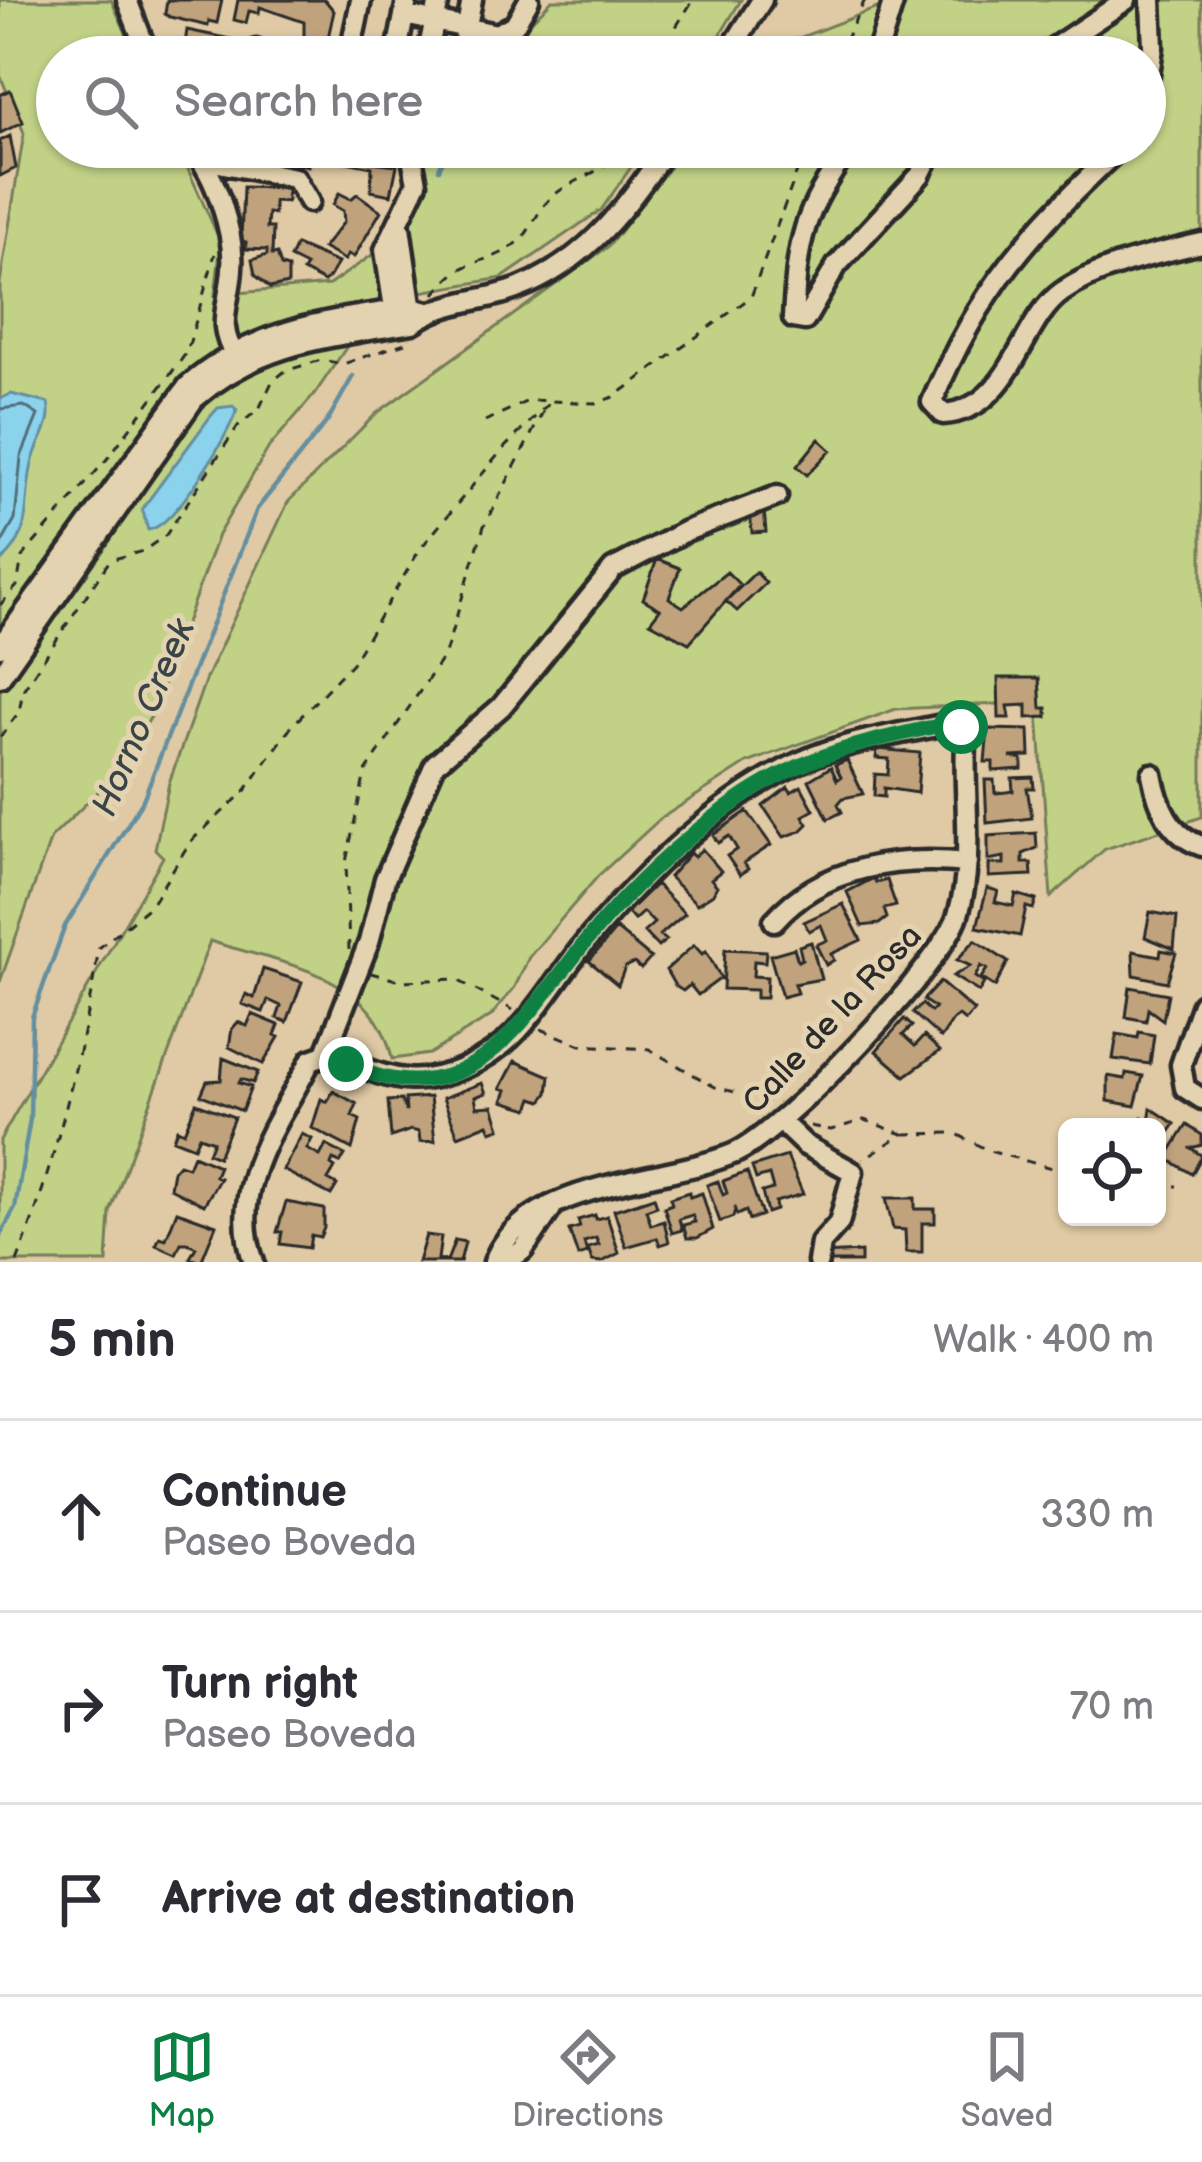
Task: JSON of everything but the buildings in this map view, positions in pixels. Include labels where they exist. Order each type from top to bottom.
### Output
[{"type":"street","points":[[127,0],[141,36]]},
{"type":"street","points":[[353,36],[361,0]]},
{"type":"street","points":[[432,36],[439,0]]},
{"type":"street","points":[[465,36],[472,0]]},
{"type":"street","points":[[406,8],[435,21],[497,34],[514,24],[530,0]]},
{"type":"street","points":[[739,36],[762,0]]},
{"type":"street","points":[[883,36],[894,0]]},
{"type":"street","points":[[1072,36],[1126,0]]},
{"type":"street","points":[[1151,0],[1153,36]]},
{"type":"street","points":[[208,168],[232,253],[221,320],[236,356]]},
{"type":"street","points":[[261,168],[295,178],[309,202]]},
{"type":"street","points":[[408,316],[400,226],[416,183],[414,168]]},
{"type":"street","points":[[0,647],[188,386],[236,356],[520,288],[562,265],[633,199],[653,168]]},
{"type":"street","points":[[835,168],[818,193],[795,253],[793,318],[805,320],[837,265],[924,168]]},
{"type":"street","points":[[1099,168],[1018,247],[949,361],[932,402],[943,414],[963,412],[1011,368],[1058,294],[1109,269],[1202,243]]},
{"type":"street","points":[[0,677],[194,399],[236,356]]},
{"type":"street","points":[[325,1054],[361,966],[385,879],[434,764],[501,707],[613,568],[686,531],[776,496]]},
{"type":"street","name":"Calle de la Rosa","points":[[494,1262],[507,1238],[550,1209],[594,1189],[670,1175],[739,1152],[786,1117],[945,942],[960,909],[967,863],[966,742],[961,727],[947,724],[813,757],[733,803],[679,846],[586,941],[529,1021]]},
{"type":"street","points":[[1152,774],[1164,815],[1179,834],[1202,846]]},
{"type":"street","points":[[774,921],[786,907],[851,871],[911,858],[967,863]]},
{"type":"street","points":[[1194,1094],[1181,1066],[1202,1004]]},
{"type":"street","points":[[254,1262],[245,1206],[250,1179],[310,1060],[325,1054],[390,1078],[446,1075],[488,1055],[529,1021]]},
{"type":"street","points":[[786,1117],[805,1144],[851,1169],[839,1223],[821,1243],[818,1262]]},
{"type":"street","points":[[507,1262],[528,1244],[550,1209]]},
{"type":"path","points":[[670,36],[693,0]]},
{"type":"path","points":[[847,36],[865,0]]},
{"type":"path","points":[[0,737],[19,712],[23,690],[110,560],[143,551],[166,536],[238,426],[260,410],[272,382],[285,371],[321,360],[343,364],[414,340],[408,316],[451,274],[513,247],[544,204],[603,168]]},
{"type":"path","points":[[485,421],[530,400],[595,404],[614,397],[744,304],[798,168]]},
{"type":"path","points":[[0,605],[17,586],[22,557],[106,460],[187,352],[217,246]]},
{"type":"path","points":[[17,1262],[64,1103],[99,948],[151,905],[190,842],[245,791],[292,726],[352,663],[420,549],[503,449],[546,406],[557,403]]},
{"type":"path","points":[[529,1021],[566,1042],[665,1054],[715,1087],[765,1096],[786,1117],[822,1130],[864,1120],[903,1134],[944,1131],[989,1151],[1058,1170]]},
{"type":"path","points":[[851,1169],[903,1134]]},
{"type":"path","points":[[1166,1186],[1177,1186]]},
{"type":"green space","points":[[0,0],[111,0],[127,36],[36,36],[36,168],[187,168],[221,243],[215,295],[329,285],[408,230],[421,191],[422,168],[630,168],[601,210],[502,278],[379,299],[314,395],[269,447],[218,535],[153,713],[118,772],[51,838],[0,982],[0,283],[24,133],[0,75]]},
{"type":"green space","points":[[552,0],[741,0],[720,36],[517,36]]},
{"type":"green space","points":[[898,0],[1202,0],[1202,817],[1105,849],[1051,897],[1038,714],[1019,703],[896,709],[747,763],[660,819],[598,876],[529,957],[515,987],[491,1016],[429,1054],[392,1059],[367,1007],[346,990],[295,966],[210,941],[110,1212],[107,1262],[0,1262],[0,1140],[163,857],[155,849],[169,783],[206,678],[288,502],[377,413],[609,246],[669,168],[1166,168],[1166,36],[804,36]]},
{"type":"water","points":[[11,394],[48,403],[49,417],[30,471],[24,526],[12,551],[0,562],[0,399]]},
{"type":"water","points":[[218,408],[237,410],[231,423],[199,479],[172,514],[148,530],[142,509],[210,417]]},
{"type":"waterway","name":"Horno Creek","points":[[0,1236],[15,1208],[30,1119],[32,1017],[65,926],[143,800],[257,509],[328,420],[353,376]]},
{"type":"route","points":[[346,1064],[390,1078],[418,1079],[467,1067],[511,1038],[630,893],[733,803],[813,757],[947,724],[961,727]]}]
